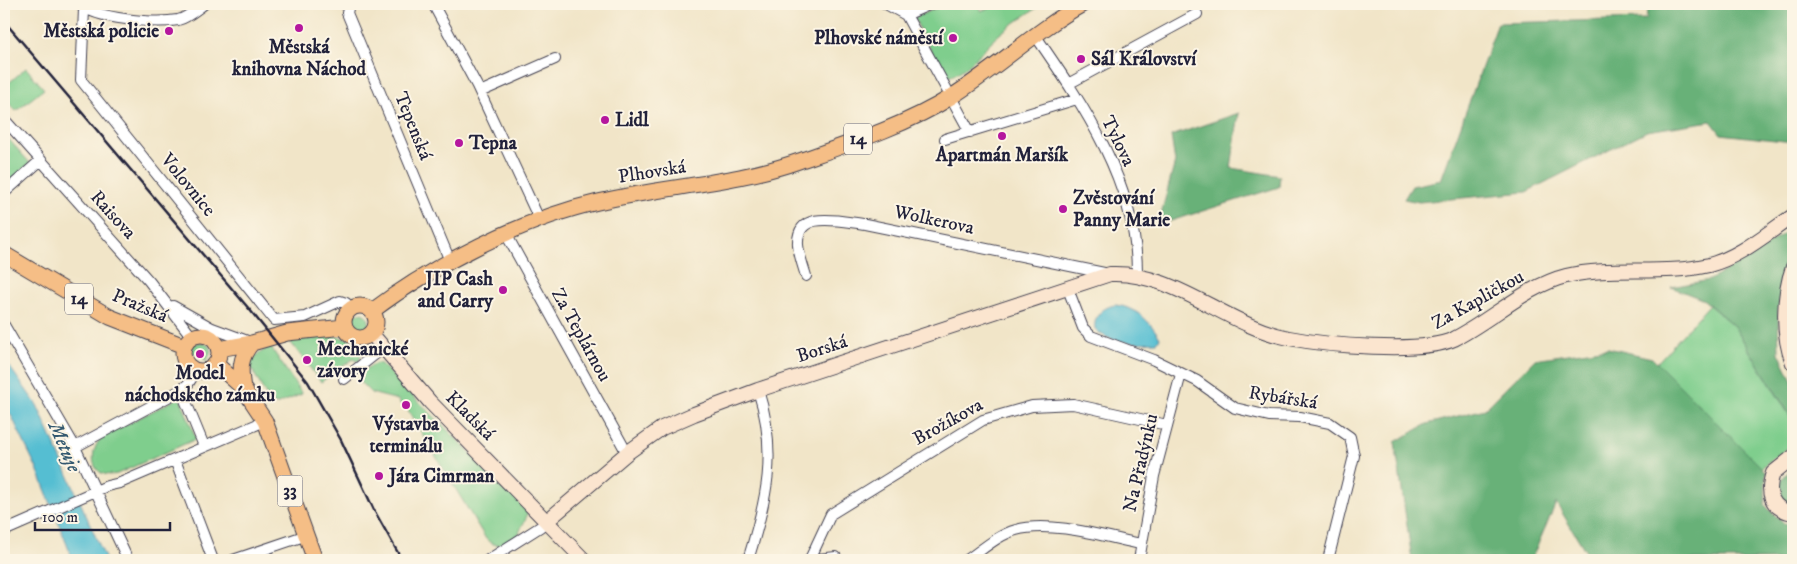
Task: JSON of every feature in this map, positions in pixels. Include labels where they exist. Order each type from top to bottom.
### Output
[{"type":"main road","name":"14","points":[[950,98],[988,72],[1035,35],[1083,4]]},
{"type":"main road","name":"Plhovská","points":[[372,311],[450,261],[506,234],[540,221],[597,202],[710,183],[797,162],[909,118],[950,98]]},
{"type":"main road","name":"Pražská","points":[[4,254],[110,317],[188,342]]},
{"type":"main road","points":[[361,307],[372,311],[376,321],[371,333],[363,337],[355,337],[348,333],[344,327],[345,317],[351,310],[361,307]]},
{"type":"main road","points":[[188,342],[182,352],[186,364],[196,371],[207,371],[216,364],[219,349],[252,343],[286,333],[344,327]]},
{"type":"main road","name":"14","points":[[188,342],[198,335],[211,338],[219,349]]},
{"type":"main road","points":[[243,388],[240,364],[244,352],[252,343]]},
{"type":"main road","name":"33","points":[[216,364],[243,388],[264,421],[315,560]]},
{"type":"street","points":[[106,15],[109,4]]},
{"type":"street","points":[[82,6],[106,15],[157,22],[180,20],[204,4]]},
{"type":"street","name":"Tepenská","points":[[349,4],[347,13],[450,261]]},
{"type":"street","points":[[433,4],[480,92],[540,221]]},
{"type":"street","points":[[886,4],[906,14],[970,132]]},
{"type":"street","points":[[906,14],[931,4]]},
{"type":"street","name":"Volovnice","points":[[82,6],[81,80],[274,320],[305,317],[342,301],[351,310]]},
{"type":"street","points":[[1068,84],[1197,14]]},
{"type":"street","name":"Tylova","points":[[1035,35],[1068,84],[1097,133],[1120,184],[1135,245],[1137,274]]},
{"type":"street","points":[[480,92],[554,59]]},
{"type":"street","points":[[945,139],[1076,99]]},
{"type":"street","name":"Raisova","points":[[4,119],[168,303],[188,342]]},
{"type":"street","points":[[4,193],[41,160]]},
{"type":"street","name":"Za Kapličkou","points":[[1137,274],[1267,331],[1288,338],[1323,343],[1412,347],[1436,345],[1453,339],[1519,299],[1564,276],[1581,273],[1677,270],[1709,264],[1725,259],[1793,216]]},
{"type":"street","name":"Wolkerova","points":[[806,276],[798,247],[800,232],[803,226],[813,220],[865,224],[1110,274]]},
{"type":"street","name":"Za Teplárnou","points":[[506,234],[627,453]]},
{"type":"street","points":[[1793,267],[1790,280],[1786,337],[1793,362]]},
{"type":"street","name":"Borská","points":[[544,524],[627,453],[662,428],[758,390],[1110,274],[1137,274]]},
{"type":"street","name":"Rybářská","points":[[1068,289],[1083,328],[1091,336],[1154,360],[1198,381],[1234,408],[1269,416],[1300,417],[1330,423],[1350,437],[1354,456],[1328,560]]},
{"type":"street","points":[[168,303],[212,328],[252,343]]},
{"type":"street","points":[[4,324],[75,447],[128,560]]},
{"type":"street","name":"Kladská","points":[[371,333],[430,402],[544,524],[584,560]]},
{"type":"street","points":[[344,379],[383,348]]},
{"type":"street","points":[[75,447],[181,390],[188,385],[196,371]]},
{"type":"street","name":"Na Přadýnku","points":[[1139,560],[1154,476],[1181,374]]},
{"type":"street","points":[[181,390],[204,446]]},
{"type":"street","points":[[748,560],[769,479],[765,412],[758,390]]},
{"type":"street","name":"Brožíkova","points":[[810,560],[831,514],[870,488],[983,420],[1032,406],[1073,404],[1167,425]]},
{"type":"street","points":[[4,517],[5,530],[96,490],[120,483],[264,421]]},
{"type":"street","points":[[1793,457],[1773,473],[1770,494],[1774,503],[1781,510],[1793,512]]},
{"type":"street","points":[[175,460],[213,560]]},
{"type":"street","points":[[490,559],[544,524]]},
{"type":"street","points":[[967,560],[1006,534],[1031,527],[1054,528],[1141,544]]},
{"type":"street","points":[[233,560],[307,536]]},
{"type":"street","points":[[810,560],[836,556]]},
{"type":"green space","name":"Plhovské náměstí","points":[[946,4],[978,4],[981,11],[999,4],[1043,4],[999,35],[960,72],[945,78],[914,18]]},
{"type":"green space","points":[[1648,4],[1793,4],[1793,142],[1721,134],[1711,121],[1647,131],[1526,192],[1419,202],[1404,199],[1412,186],[1441,180],[1498,23],[1646,19]]},
{"type":"green space","points":[[26,68],[44,89],[16,111],[4,97],[4,87]]},
{"type":"green space","points":[[1239,113],[1231,168],[1280,176],[1279,187],[1158,225],[1175,162],[1171,136]]},
{"type":"green space","points":[[4,134],[30,163],[4,187]]},
{"type":"green space","points":[[1793,228],[1793,257],[1784,270],[1778,310],[1779,353],[1793,382],[1793,420],[1734,326],[1704,300],[1671,287],[1710,280]]},
{"type":"green space","points":[[1709,305],[1734,326],[1793,421],[1793,440],[1789,447],[1761,468],[1657,363]]},
{"type":"green space","points":[[360,313],[366,316],[369,322],[366,328],[360,331],[354,328],[351,322],[354,316]]},
{"type":"green space","points":[[321,336],[344,338],[355,342],[362,350],[359,362],[353,359],[321,382],[288,339]]},
{"type":"green space","points":[[201,342],[208,345],[211,351],[207,361],[191,351],[194,344]]},
{"type":"green space","points":[[270,346],[302,394],[278,404],[271,404],[250,366],[253,358]]},
{"type":"green space","points":[[1608,348],[1652,358],[1766,472],[1765,505],[1784,524],[1793,524],[1793,560],[1591,560],[1556,503],[1531,560],[1412,560],[1395,442],[1427,424],[1485,409],[1535,359]]},
{"type":"green space","points":[[376,363],[381,364],[527,509],[527,515],[519,534],[499,545],[490,543],[486,539],[406,407],[402,406],[398,400],[371,393],[360,382],[362,371]]},
{"type":"green space","points":[[180,397],[196,439],[117,474],[108,475],[97,469],[94,464],[94,450],[102,437]]},
{"type":"green space","points":[[1793,467],[1793,504],[1785,503],[1776,485]]},
{"type":"water","points":[[1115,305],[1123,306],[1142,316],[1160,338],[1157,342],[1124,342],[1108,338],[1095,329],[1097,316],[1103,310]]},
{"type":"water","points":[[4,359],[37,405],[106,560],[73,560],[38,471],[11,415],[4,405]]},
{"type":"railway","points":[[4,21],[250,310],[308,382],[341,440],[374,510],[402,560]]},
{"type":"place","name":"Městská knihovna Náchod","points":[[299,28]]},
{"type":"place","name":"Městská policie","points":[[169,31]]},
{"type":"place","name":"Plhovské náměstí","points":[[953,38]]},
{"type":"place","name":"Sál Království","points":[[1081,59]]},
{"type":"place","name":"Lidl","points":[[605,120]]},
{"type":"place","name":"Apartmán Maršík","points":[[1002,136]]},
{"type":"place","name":"Tepna","points":[[459,143]]},
{"type":"place","name":"Zvěstování Panny Marie","points":[[1063,209]]},
{"type":"place","name":"JIP Cash and Carry","points":[[503,290]]},
{"type":"place","name":"Model náchodského zámku","points":[[200,354]]},
{"type":"place","name":"Mechanické závory","points":[[307,360]]},
{"type":"place","name":"Výstavba terminálu","points":[[406,405]]},
{"type":"place","name":"Jára Cimrman","points":[[379,476]]},
{"type":"water label","name":"Metuje","points":[[64,447]]}]
